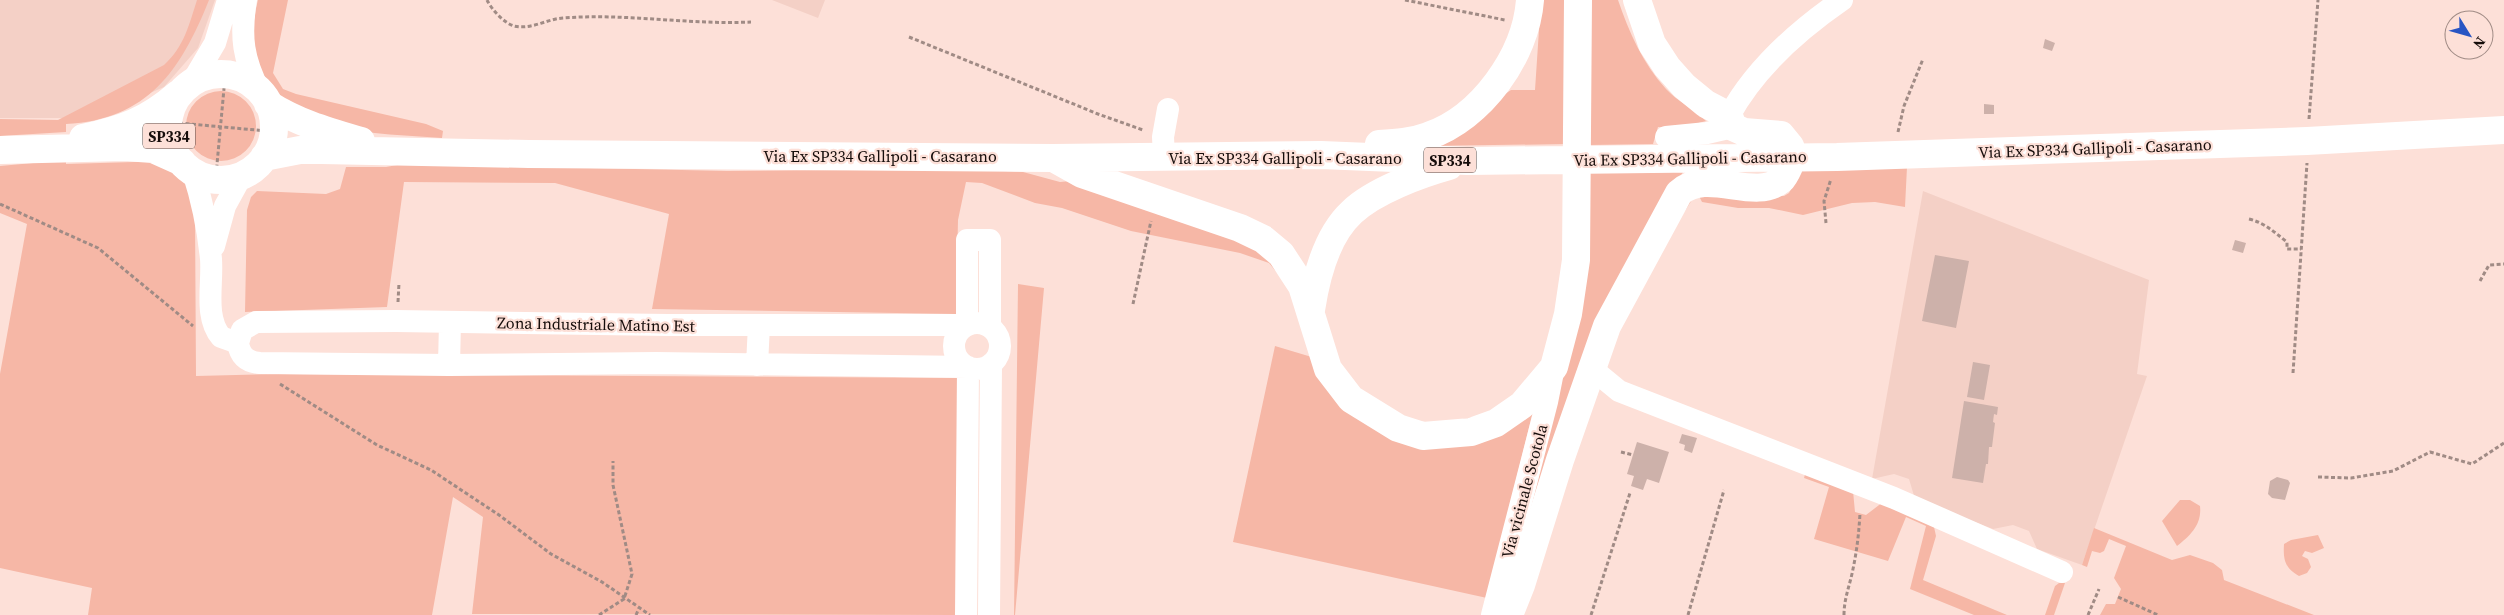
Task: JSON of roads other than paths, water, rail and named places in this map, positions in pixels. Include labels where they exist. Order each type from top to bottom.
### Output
[{"type":"main road","points":[[1053,158],[1082,174],[1240,228],[1263,239],[1281,254],[1302,286],[1328,369],[1351,399],[1398,428],[1423,436],[1471,432],[1496,423],[1522,405],[1554,367],[1568,314],[1576,260],[1578,0]]},
{"type":"main road","points":[[1509,615],[1521,585],[1591,368],[1607,326],[1679,193],[1687,186],[1702,183],[1764,188],[1781,180],[1794,156],[1790,146],[1781,135],[1744,132],[1684,86],[1652,44],[1637,0]]},
{"type":"main road","points":[[1321,155],[1345,145],[1404,143],[1430,136],[1455,122],[1482,100],[1505,70],[1522,36],[1528,12]]},
{"type":"main road","name":"SP334","points":[[0,150],[38,148],[153,149],[197,171],[230,179],[254,168],[264,157],[274,132],[273,117],[264,98],[226,68],[188,86],[156,113],[136,122],[108,132],[38,148]]},
{"type":"main road","name":"SP334","points":[[188,86],[176,99],[168,122],[172,148],[197,171]]},
{"type":"main road","name":"Via Ex SP334 Gallipoli - Casarano","points":[[264,98],[289,118],[396,151]]},
{"type":"main road","name":"Via Ex SP334 Gallipoli - Casarano","points":[[264,157],[300,150],[1053,158],[1163,147],[1467,161],[1837,156],[2307,141],[2504,130]]},
{"type":"main road","points":[[1311,310],[1319,268],[1332,239],[1352,212],[1376,196],[1428,172],[1467,161]]},
{"type":"street","points":[[188,86],[216,43],[228,0]]},
{"type":"street","points":[[246,0],[242,24],[244,51],[248,67],[264,98]]},
{"type":"street","points":[[1666,137],[1731,121],[1739,97],[1767,63],[1793,37],[1842,0]]},
{"type":"street","points":[[1163,147],[1168,109]]},
{"type":"street","points":[[197,171],[211,259],[212,322],[221,337],[238,343],[244,357],[252,362],[449,365],[968,367],[980,369],[991,364],[999,355],[1000,345],[997,334],[990,326],[990,240],[967,240],[967,325],[959,332],[955,341],[954,352],[959,361],[968,367]]},
{"type":"street","points":[[211,259],[225,206],[242,175]]},
{"type":"street","name":"Zona Industriale Matino Est","points":[[238,343],[242,330],[256,322],[759,325],[967,325],[978,323],[990,326]]},
{"type":"street","points":[[449,365],[450,322]]},
{"type":"street","points":[[757,365],[759,325]]},
{"type":"street","points":[[989,615],[991,364]]},
{"type":"street","points":[[966,615],[968,367]]},
{"type":"street","name":"Via vicinale Scotola","points":[[1492,615],[1547,402],[1554,367]]},
{"type":"street","points":[[1591,368],[1619,390],[1894,498],[2062,572]]}]
